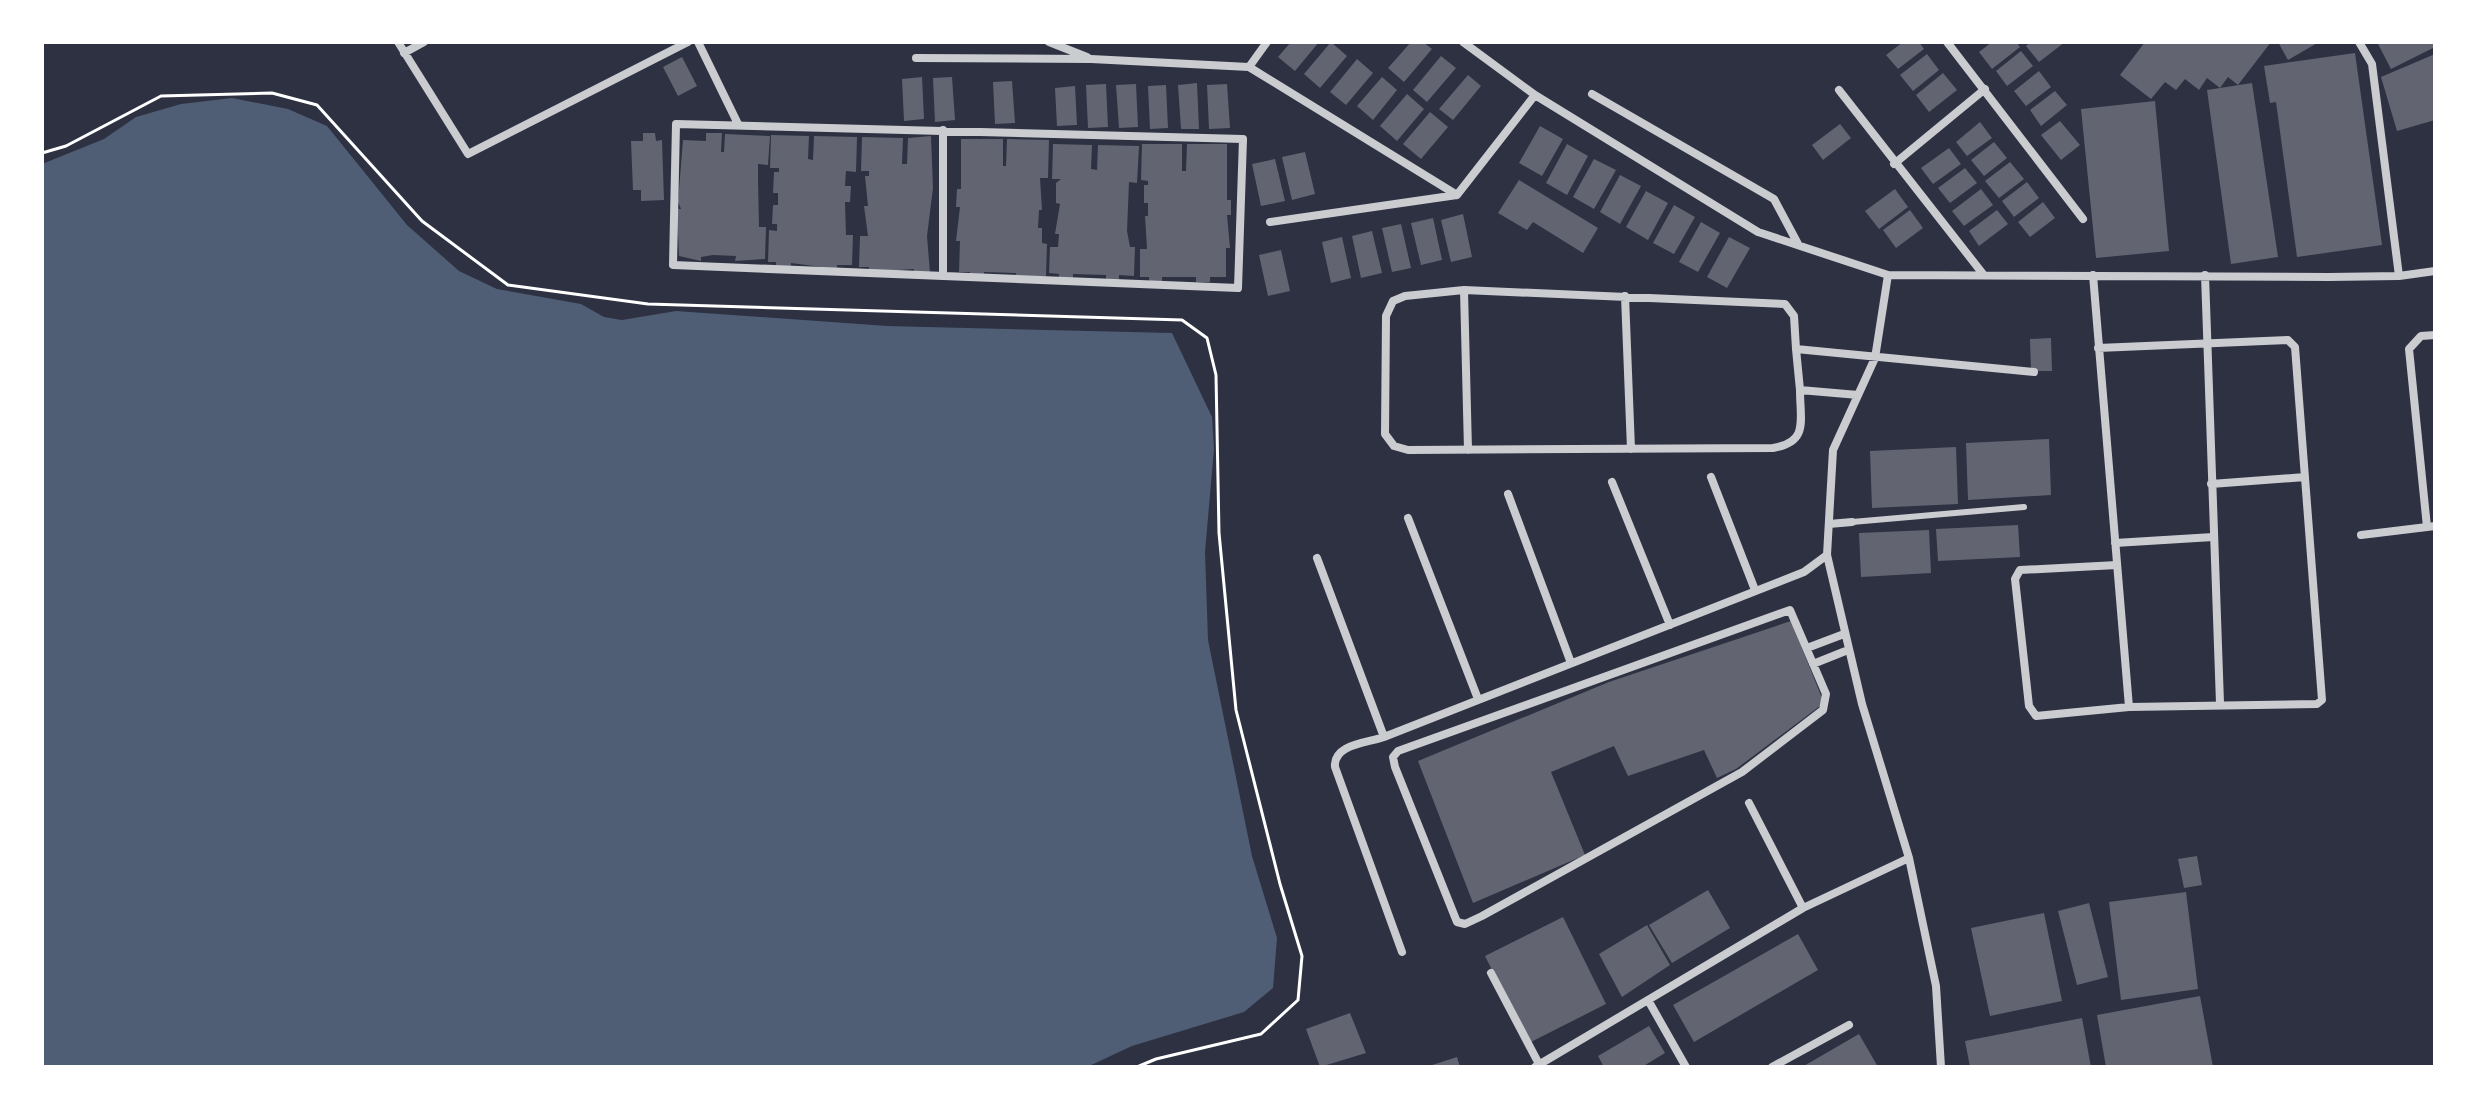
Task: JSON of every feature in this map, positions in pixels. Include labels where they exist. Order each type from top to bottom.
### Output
[{"type":"street","points":[[398,42],[468,154],[688,42]]},
{"type":"street","points":[[404,53],[424,42]]},
{"type":"street","points":[[698,42],[738,124]]},
{"type":"street","points":[[1049,42],[1091,59]]},
{"type":"street","points":[[1249,67],[1267,42]]},
{"type":"street","points":[[1463,42],[1535,95],[1758,232],[1888,275],[2399,276],[2435,271]]},
{"type":"street","points":[[1947,42],[2083,219]]},
{"type":"street","points":[[2359,42],[2372,64],[2399,276]]},
{"type":"street","points":[[916,58],[1091,59],[1249,67],[1457,195]]},
{"type":"street","points":[[1894,164],[1985,89]]},
{"type":"street","points":[[1839,90],[1983,274]]},
{"type":"street","points":[[1592,94],[1774,199],[1798,245]]},
{"type":"street","points":[[1270,222],[1457,195],[1535,95]]},
{"type":"street","points":[[676,124],[738,124],[1243,139],[1238,288],[673,265],[676,124]]},
{"type":"street","points":[[943,130],[943,276]]},
{"type":"street","points":[[1888,275],[1875,358],[1833,450],[1827,555],[1848,650],[1909,858],[1936,986],[1941,1067]]},
{"type":"street","points":[[2093,275],[2129,707]]},
{"type":"street","points":[[2205,275],[2220,703]]},
{"type":"street","points":[[1464,290],[1468,450]]},
{"type":"street","points":[[1464,290],[1785,304],[1794,316],[1800,431],[1789,445],[1468,450],[1408,450],[1394,446],[1385,434],[1389,309],[1393,301],[1405,296],[1464,290]]},
{"type":"street","points":[[1625,296],[1631,449]]},
{"type":"street","points":[[2361,535],[2431,526],[2409,349],[2421,336],[2435,335]]},
{"type":"street","points":[[2098,348],[2288,340],[2295,347],[2322,700],[2317,704],[2227,708],[2220,703],[2129,707],[2036,716],[2029,706],[2015,579],[2020,570],[2117,565]]},
{"type":"street","points":[[1796,349],[2034,372]]},
{"type":"street","points":[[1800,390],[1858,395]]},
{"type":"street","points":[[1711,477],[1755,590]]},
{"type":"street","points":[[2211,484],[2305,477]]},
{"type":"street","points":[[1612,482],[1670,625]]},
{"type":"street","points":[[1508,494],[1571,663]]},
{"type":"street","points":[[1408,518],[1478,699]]},
{"type":"street","points":[[1829,524],[1852,522]]},
{"type":"street","points":[[2115,543],[2213,537]]},
{"type":"street","points":[[1402,952],[1335,767],[1334,760],[1340,751],[1384,737],[1804,572],[1827,555]]},
{"type":"street","points":[[1317,558],[1384,737]]},
{"type":"street","points":[[1790,610],[1793,615],[1813,664],[1826,694],[1827,703],[1823,710],[1742,772],[1482,916],[1465,924],[1457,922],[1395,767],[1393,757],[1398,751],[1782,611],[1790,610]]},
{"type":"street","points":[[1807,648],[1844,634]]},
{"type":"street","points":[[1813,664],[1848,650]]},
{"type":"street","points":[[1749,803],[1803,908]]},
{"type":"street","points":[[1491,973],[1542,1064],[1803,908],[1909,858]]},
{"type":"street","points":[[1648,1000],[1686,1067]]},
{"type":"street","points":[[1772,1067],[1849,1025]]},
{"type":"lane","points":[[1852,522],[2024,507]]},
{"type":"path","points":[[42,153],[66,146],[161,96],[272,93],[317,105],[422,221],[508,285],[648,304],[1182,320],[1207,338],[1216,375],[1219,533],[1236,710],[1280,884],[1302,956],[1300,985],[1298,1000],[1261,1034],[1156,1059],[1137,1067]]},
{"type":"water","points":[[232,98],[288,109],[327,126],[407,225],[459,271],[497,289],[581,304],[604,317],[622,320],[676,311],[887,326],[1172,333],[1212,417],[1214,449],[1205,552],[1208,640],[1252,856],[1277,938],[1273,988],[1244,1012],[1132,1046],[1087,1067],[42,1067],[42,164],[104,139],[136,117],[181,104]]},
{"type":"building","points":[[1291,42],[1319,42],[1295,71],[1278,57]]},
{"type":"building","points":[[1331,42],[1347,56],[1320,88],[1304,74]]},
{"type":"building","points":[[1411,42],[1423,42],[1432,49],[1404,82],[1388,68]]},
{"type":"building","points":[[1903,42],[1919,42],[1924,49],[1898,69],[1886,55]]},
{"type":"building","points":[[1992,42],[2016,42],[2020,47],[1992,69],[1979,52]]},
{"type":"building","points":[[2031,42],[2065,42],[2039,62],[2026,46]]},
{"type":"building","points":[[2145,42],[2271,42],[2238,85],[2228,77],[2220,88],[2207,78],[2199,90],[2185,79],[2176,90],[2165,82],[2151,99],[2120,75]]},
{"type":"building","points":[[2278,42],[2319,42],[2288,60]]},
{"type":"building","points":[[2377,42],[2435,42],[2435,47],[2391,69]]},
{"type":"building","points":[[2021,51],[2033,66],[2007,86],[1996,71]]},
{"type":"building","points":[[2355,53],[2382,245],[2297,257],[2276,102],[2270,103],[2264,66]]},
{"type":"building","points":[[1927,54],[1939,70],[1913,91],[1900,75]]},
{"type":"building","points":[[2435,54],[2435,120],[2397,131],[2381,77]]},
{"type":"building","points":[[1441,56],[1456,68],[1427,102],[1413,90]]},
{"type":"building","points":[[682,57],[697,86],[678,96],[663,67]]},
{"type":"building","points":[[1357,59],[1373,73],[1346,105],[1330,92]]},
{"type":"building","points":[[2039,71],[2051,87],[2026,106],[2014,91]]},
{"type":"building","points":[[1943,73],[1957,90],[1929,112],[1916,95]]},
{"type":"building","points":[[1468,75],[1481,86],[1453,120],[1439,109]]},
{"type":"building","points":[[922,77],[924,119],[904,121],[902,79]]},
{"type":"building","points":[[952,77],[955,120],[935,122],[933,78]]},
{"type":"building","points":[[1382,77],[1397,90],[1373,120],[1357,106]]},
{"type":"building","points":[[1012,81],[1015,123],[995,124],[993,82]]},
{"type":"building","points":[[1197,83],[1199,129],[1181,129],[1178,85]]},
{"type":"building","points":[[2252,83],[2278,257],[2231,264],[2207,90]]},
{"type":"building","points":[[1106,84],[1108,127],[1088,128],[1086,85]]},
{"type":"building","points":[[1136,84],[1138,127],[1119,128],[1116,85]]},
{"type":"building","points":[[1227,84],[1230,128],[1209,129],[1207,85]]},
{"type":"building","points":[[1166,85],[1168,128],[1150,129],[1148,86]]},
{"type":"building","points":[[1075,86],[1077,125],[1057,126],[1055,88]]},
{"type":"building","points":[[2055,91],[2067,105],[2041,126],[2030,110]]},
{"type":"building","points":[[1407,94],[1424,109],[1397,141],[1380,126]]},
{"type":"building","points":[[2155,101],[2169,251],[2096,258],[2081,109]]},
{"type":"building","points":[[1430,112],[1448,127],[1421,159],[1403,144]]},
{"type":"building","points":[[2060,121],[2080,145],[2061,160],[2041,135]]},
{"type":"building","points":[[1980,122],[1992,138],[1967,156],[1956,142]]},
{"type":"building","points":[[1840,124],[1851,138],[1823,160],[1812,145]]},
{"type":"building","points":[[1540,126],[1563,139],[1542,176],[1519,163]]},
{"type":"building","points":[[643,133],[655,133],[656,141],[662,140],[664,200],[641,201],[641,190],[633,190],[631,141],[643,141]]},
{"type":"building","points":[[706,133],[722,133],[721,152],[724,152],[725,134],[770,136],[768,165],[758,164],[759,227],[766,227],[765,259],[735,261],[736,256],[713,255],[701,257],[701,261],[679,256],[677,209],[681,209],[678,202],[683,140],[706,141]]},
{"type":"building","points":[[771,135],[809,136],[808,159],[813,160],[814,136],[857,137],[856,172],[846,171],[845,186],[851,186],[850,202],[845,202],[846,235],[853,235],[852,265],[837,265],[837,269],[791,263],[791,267],[776,267],[776,262],[768,262],[769,230],[777,231],[777,224],[772,224],[773,205],[778,205],[778,193],[773,193],[774,172],[779,172],[779,168],[770,168]]},
{"type":"building","points":[[931,136],[933,188],[927,236],[930,273],[914,273],[914,269],[869,272],[869,267],[859,267],[860,236],[868,236],[864,206],[868,206],[865,176],[869,176],[869,171],[861,171],[862,137],[903,138],[902,164],[907,164],[908,138]]},
{"type":"building","points":[[961,139],[1003,139],[1003,166],[1006,166],[1007,139],[1049,140],[1048,178],[1040,178],[1042,210],[1039,210],[1038,228],[1042,228],[1042,243],[1047,244],[1046,276],[1016,278],[1016,273],[984,272],[984,276],[969,276],[970,272],[959,272],[960,241],[956,241],[960,207],[956,207],[957,189],[961,189]]},
{"type":"building","points":[[1994,142],[2007,158],[1984,176],[1971,160]]},
{"type":"building","points":[[1053,144],[1092,145],[1091,169],[1097,170],[1098,145],[1139,146],[1137,183],[1129,182],[1127,231],[1130,247],[1135,247],[1134,276],[1119,275],[1119,280],[1106,280],[1106,275],[1073,274],[1073,279],[1059,278],[1059,274],[1049,273],[1050,247],[1058,247],[1059,234],[1055,234],[1060,204],[1056,203],[1056,183],[1061,179],[1052,179]]},
{"type":"building","points":[[1142,144],[1182,144],[1182,171],[1186,171],[1187,144],[1227,144],[1227,200],[1231,200],[1231,215],[1227,215],[1230,248],[1226,248],[1226,277],[1210,277],[1210,282],[1196,282],[1196,277],[1162,277],[1162,281],[1149,281],[1149,277],[1140,277],[1140,249],[1147,249],[1145,216],[1148,216],[1144,185],[1148,185],[1148,181],[1141,180]]},
{"type":"building","points":[[1567,144],[1588,156],[1567,195],[1546,183]]},
{"type":"building","points":[[1949,148],[1961,164],[1933,184],[1921,168]]},
{"type":"building","points":[[1305,152],[1315,194],[1292,200],[1282,157]]},
{"type":"building","points":[[1275,159],[1285,201],[1261,206],[1252,164]]},
{"type":"building","points":[[1594,159],[1616,170],[1594,209],[1573,197]]},
{"type":"building","points":[[2010,162],[2024,179],[1999,198],[1985,181]]},
{"type":"building","points":[[1965,168],[1977,183],[1950,203],[1938,188]]},
{"type":"building","points":[[1620,175],[1641,186],[1620,224],[1600,212]]},
{"type":"building","points":[[1519,180],[1598,228],[1583,253],[1533,222],[1527,230],[1498,213]]},
{"type":"building","points":[[2027,182],[2039,198],[2014,217],[2002,201]]},
{"type":"building","points":[[1895,189],[1908,207],[1879,229],[1865,211]]},
{"type":"building","points":[[1981,189],[1993,205],[1964,226],[1952,211]]},
{"type":"building","points":[[1646,191],[1668,203],[1648,240],[1626,227]]},
{"type":"building","points":[[2043,202],[2055,218],[2030,237],[2018,222]]},
{"type":"building","points":[[1674,205],[1695,217],[1674,254],[1653,243]]},
{"type":"building","points":[[1910,210],[1923,228],[1896,248],[1883,230]]},
{"type":"building","points":[[1997,210],[2008,224],[1979,246],[1969,231]]},
{"type":"building","points":[[1463,214],[1472,257],[1451,262],[1441,220]]},
{"type":"building","points":[[1433,218],[1442,260],[1421,265],[1411,223]]},
{"type":"building","points":[[1701,222],[1720,233],[1698,272],[1679,262]]},
{"type":"building","points":[[1401,224],[1411,268],[1392,272],[1382,228]]},
{"type":"building","points":[[1372,231],[1382,273],[1361,278],[1352,236]]},
{"type":"building","points":[[1342,237],[1351,278],[1331,283],[1322,242]]},
{"type":"building","points":[[1729,237],[1750,248],[1727,288],[1707,277]]},
{"type":"building","points":[[1281,250],[1290,291],[1268,296],[1259,255]]},
{"type":"building","points":[[2051,338],[2052,371],[2031,371],[2030,339]]},
{"type":"building","points":[[2049,439],[2051,495],[1968,500],[1966,443]]},
{"type":"building","points":[[1956,447],[1958,504],[1872,508],[1870,451]]},
{"type":"building","points":[[2018,525],[2020,557],[1938,561],[1936,529]]},
{"type":"building","points":[[1929,530],[1931,573],[1861,577],[1859,533]]},
{"type":"building","points":[[1791,621],[1824,703],[1736,769],[1717,778],[1704,750],[1628,776],[1614,746],[1551,772],[1585,855],[1473,903],[1418,761],[1609,682]]},
{"type":"building","points":[[2197,856],[2202,885],[2184,888],[2178,859]]},
{"type":"building","points":[[1708,890],[1730,928],[1672,963],[1649,925]]},
{"type":"building","points":[[2186,892],[2198,989],[2121,1000],[2109,902]]},
{"type":"building","points":[[2089,903],[2108,977],[2077,985],[2058,911]]},
{"type":"building","points":[[2044,913],[2062,1001],[1990,1016],[1971,928]]},
{"type":"building","points":[[1563,917],[1606,1004],[1529,1043],[1485,956]]},
{"type":"building","points":[[1647,925],[1670,965],[1622,997],[1599,954]]},
{"type":"building","points":[[1798,934],[1818,970],[1694,1042],[1673,1005]]},
{"type":"building","points":[[2200,996],[2213,1067],[2106,1067],[2097,1015]]},
{"type":"building","points":[[1350,1013],[1366,1053],[1320,1067],[1306,1029]]},
{"type":"building","points":[[2082,1018],[2091,1067],[1970,1067],[1965,1041]]},
{"type":"building","points":[[1649,1026],[1665,1053],[1642,1067],[1604,1067],[1598,1056]]},
{"type":"building","points":[[1859,1034],[1878,1067],[1802,1067]]},
{"type":"building","points":[[1457,1057],[1460,1067],[1429,1066]]}]
